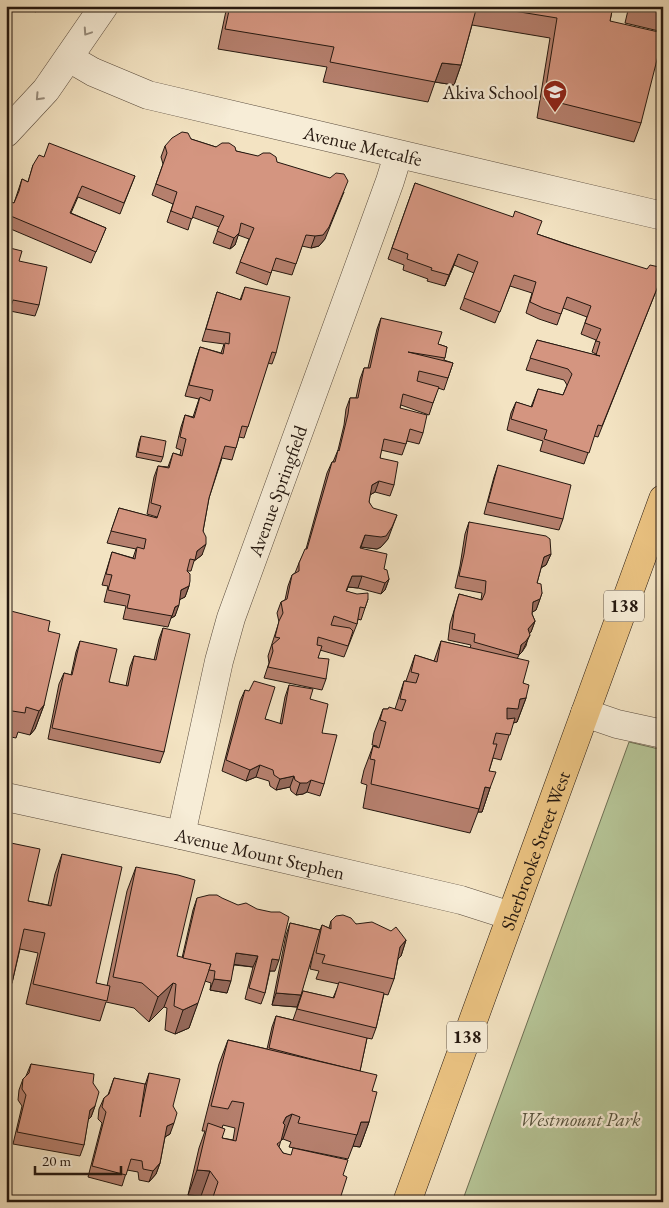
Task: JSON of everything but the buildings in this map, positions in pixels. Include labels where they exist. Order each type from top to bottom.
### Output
[{"type":"main road","name":"Sherbrooke Street West","points":[[407,1202],[663,499]]},
{"type":"street","points":[[6,133],[46,90],[104,6]]},
{"type":"street","name":"Avenue Metcalfe","points":[[69,58],[92,72],[148,95],[663,216]]},
{"type":"street","name":"Avenue Springfield","points":[[181,836],[219,661],[231,618],[387,190],[398,155]]},
{"type":"street","points":[[585,713],[627,726],[663,734]]},
{"type":"street","name":"Avenue Mount Stephen","points":[[6,797],[461,900],[511,916]]},
{"type":"green space","name":"Westmount Park","points":[[629,742],[663,750],[663,1202],[462,1202]]},
{"type":"place","name":"Akiva School","points":[[555,113]]}]
